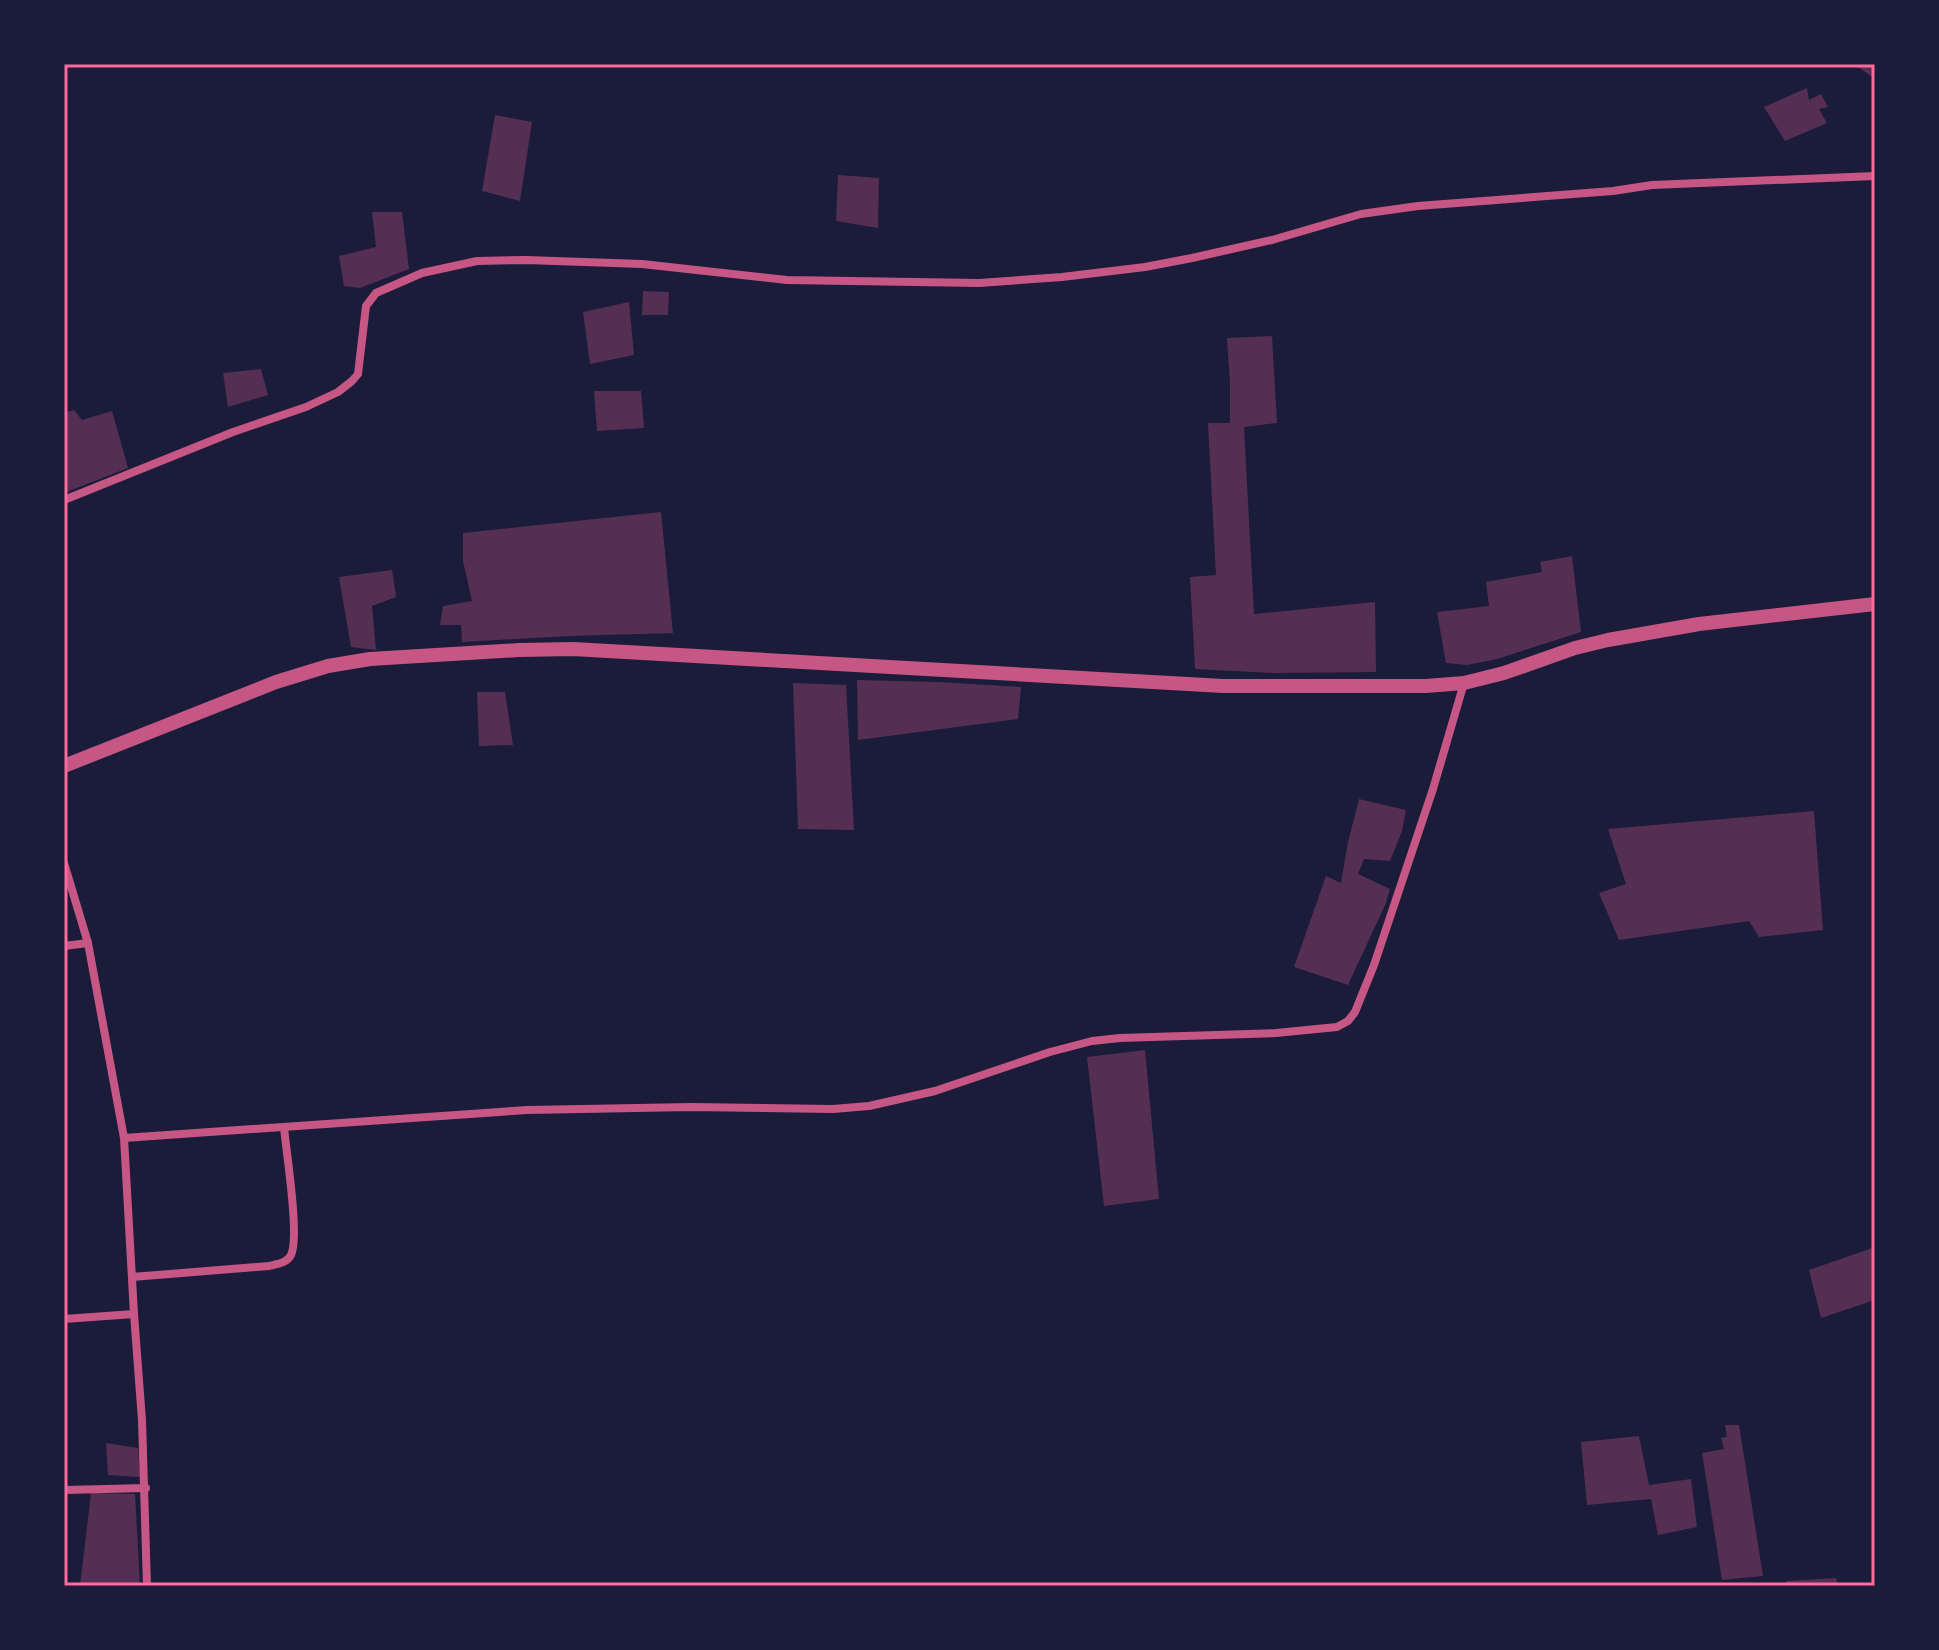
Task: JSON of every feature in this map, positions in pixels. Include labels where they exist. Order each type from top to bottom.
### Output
[{"type":"street","points":[[64,500],[338,392],[358,374],[366,306],[376,293],[422,273],[477,261],[642,264],[787,280],[979,283],[1062,277],[1181,260],[1272,240],[1361,214],[1418,206],[1613,191],[1652,185],[1875,176]]},
{"type":"street","points":[[64,766],[276,682],[328,666],[370,659],[573,649],[1223,686],[1426,686],[1464,683],[1504,673],[1608,640],[1699,624],[1875,604]]},
{"type":"street","points":[[124,1138],[527,1110],[691,1107],[833,1109],[869,1106],[935,1091],[1092,1041],[1276,1033],[1337,1027],[1348,1021],[1355,1012],[1374,965],[1433,789],[1464,683]]},
{"type":"street","points":[[64,863],[88,943],[124,1138],[146,1488],[147,1586]]},
{"type":"street","points":[[64,946],[88,943]]},
{"type":"street","points":[[132,1277],[269,1266],[290,1258],[294,1246],[284,1127]]},
{"type":"street","points":[[64,1319],[134,1314]]},
{"type":"street","points":[[64,1490],[146,1488]]},
{"type":"building","points":[[1850,64],[1875,64],[1875,79],[1861,69]]},
{"type":"building","points":[[1807,88],[1809,100],[1821,94],[1828,107],[1819,109],[1827,123],[1785,141],[1764,107]]},
{"type":"building","points":[[495,115],[532,122],[520,201],[482,191]]},
{"type":"building","points":[[838,175],[879,178],[878,228],[836,221]]},
{"type":"building","points":[[372,212],[402,212],[409,269],[360,288],[344,286],[339,256],[376,247]]},
{"type":"building","points":[[643,291],[669,292],[668,315],[642,315]]},
{"type":"building","points":[[629,302],[634,355],[590,364],[583,312]]},
{"type":"building","points":[[1272,336],[1277,423],[1244,427],[1254,614],[1375,602],[1376,672],[1273,673],[1195,669],[1190,577],[1216,575],[1208,423],[1230,423],[1227,338]]},
{"type":"building","points":[[261,369],[268,395],[228,407],[223,373]]},
{"type":"building","points":[[594,391],[641,391],[644,428],[597,431]]},
{"type":"building","points":[[74,410],[82,420],[112,411],[128,468],[64,493],[64,413]]},
{"type":"building","points":[[661,512],[673,633],[462,642],[461,625],[440,625],[443,606],[472,601],[463,561],[463,533]]},
{"type":"building","points":[[1572,556],[1581,632],[1497,659],[1467,665],[1446,663],[1437,612],[1489,606],[1486,582],[1542,572],[1540,562]]},
{"type":"building","points":[[392,570],[396,597],[372,606],[376,650],[351,647],[339,577]]},
{"type":"building","points":[[857,680],[1021,687],[1018,719],[858,740]]},
{"type":"building","points":[[793,683],[846,685],[854,830],[798,829]]},
{"type":"building","points":[[477,692],[505,692],[513,745],[479,746]]},
{"type":"building","points":[[1359,799],[1406,810],[1402,831],[1390,861],[1364,859],[1358,874],[1390,889],[1348,985],[1294,967],[1326,876],[1341,883]]},
{"type":"building","points":[[1814,811],[1823,930],[1759,937],[1749,921],[1619,940],[1599,893],[1626,884],[1608,829]]},
{"type":"building","points":[[1145,1050],[1159,1199],[1104,1206],[1087,1057]]},
{"type":"building","points":[[1875,1247],[1875,1300],[1821,1318],[1809,1270]]},
{"type":"building","points":[[1725,1425],[1739,1425],[1763,1576],[1722,1580],[1702,1453],[1724,1449],[1721,1438],[1727,1437]]},
{"type":"building","points":[[1639,1436],[1649,1485],[1691,1479],[1697,1527],[1658,1535],[1651,1499],[1587,1505],[1581,1442]]},
{"type":"building","points":[[106,1443],[138,1448],[140,1477],[108,1475]]},
{"type":"building","points":[[91,1493],[135,1494],[140,1586],[80,1586]]},
{"type":"building","points":[[1836,1578],[1838,1586],[1787,1586],[1786,1581]]}]
